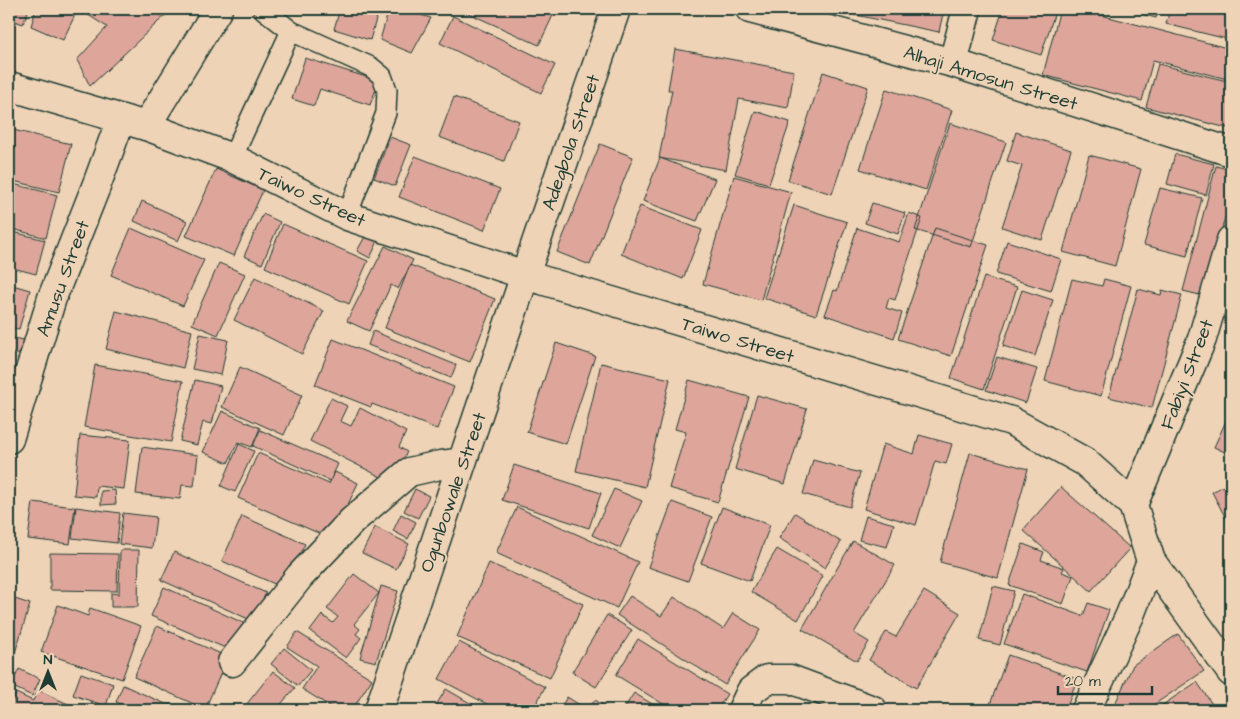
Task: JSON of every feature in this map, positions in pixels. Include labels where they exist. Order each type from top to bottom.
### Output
[{"type":"street","name":"Amusu Street","points":[[9,439],[52,298],[97,184],[134,123],[218,9]]},
{"type":"street","name":"Adegbola Street","points":[[525,274],[616,9]]},
{"type":"street","name":"Alhaji Amosun Street","points":[[750,9],[953,63],[1231,152]]},
{"type":"street","points":[[953,63],[967,9]]},
{"type":"street","name":"Taiwo Street","points":[[9,86],[134,123],[232,158],[348,216],[525,274],[1011,420],[1085,462],[1133,505]]},
{"type":"street","name":"Fabiyi Street","points":[[1133,505],[1202,339],[1231,240]]},
{"type":"street","name":"Ogunbowale Street","points":[[379,710],[525,274]]},
{"type":"street","points":[[232,662],[300,576],[366,509],[409,472],[462,462]]},
{"type":"street","points":[[1133,505],[1151,561],[1231,672]]},
{"type":"street","points":[[1086,710],[1130,615],[1151,561]]},
{"type":"street","points":[[742,710],[751,691],[767,679],[790,679],[873,710]]},
{"type":"lane","points":[[263,9],[291,31],[371,68],[382,76],[387,90],[386,113],[348,216]]},
{"type":"lane","points":[[232,158],[291,31]]},
{"type":"building","points":[[9,9],[29,9],[23,24],[9,19]]},
{"type":"building","points":[[36,9],[63,9],[76,13],[63,40],[31,26]]},
{"type":"building","points":[[88,9],[172,9],[90,86],[77,60],[107,27],[85,13]]},
{"type":"building","points":[[340,9],[379,9],[370,40],[334,29]]},
{"type":"building","points":[[389,9],[401,9],[431,18],[412,53],[380,40]]},
{"type":"building","points":[[459,9],[556,9],[539,45]]},
{"type":"building","points":[[826,9],[944,9],[939,32]]},
{"type":"building","points":[[1003,9],[1056,9],[1041,55],[993,40]]},
{"type":"building","points":[[1060,9],[1078,9],[1231,49],[1231,80],[1153,60],[1142,101],[1043,75]]},
{"type":"building","points":[[1122,9],[1159,9],[1156,18]]},
{"type":"building","points":[[1170,9],[1231,9],[1231,40],[1166,24]]},
{"type":"building","points":[[453,16],[555,65],[541,93],[440,43]]},
{"type":"building","points":[[675,49],[794,71],[788,108],[739,99],[726,170],[659,158],[672,90],[668,90]]},
{"type":"building","points":[[305,58],[379,81],[370,105],[320,89],[314,106],[292,99]]},
{"type":"building","points":[[1158,64],[1231,82],[1231,129],[1146,107]]},
{"type":"building","points":[[823,72],[868,87],[832,194],[788,180]]},
{"type":"building","points":[[886,89],[952,110],[926,190],[860,169]]},
{"type":"building","points":[[454,97],[519,121],[504,161],[439,137]]},
{"type":"building","points":[[755,111],[790,122],[769,184],[735,174]]},
{"type":"building","points":[[950,123],[1006,142],[971,247],[915,230]]},
{"type":"building","points":[[9,129],[71,144],[59,192],[9,180]]},
{"type":"building","points":[[1016,132],[1071,150],[1042,240],[1002,227],[1022,166],[1007,161]]},
{"type":"building","points":[[390,137],[411,145],[395,186],[374,178]]},
{"type":"building","points":[[600,144],[633,157],[590,265],[557,252]]},
{"type":"building","points":[[1175,154],[1214,164],[1206,195],[1167,184]]},
{"type":"building","points":[[1089,155],[1141,169],[1115,266],[1063,252]]},
{"type":"building","points":[[415,156],[500,189],[484,230],[399,197]]},
{"type":"building","points":[[660,158],[715,179],[697,221],[643,201]]},
{"type":"building","points":[[1216,166],[1231,170],[1231,195],[1204,296],[1183,291]]},
{"type":"building","points":[[216,169],[263,190],[234,256],[186,236]]},
{"type":"building","points":[[734,176],[791,192],[761,300],[703,284]]},
{"type":"building","points":[[9,183],[57,195],[46,238],[9,228]]},
{"type":"building","points":[[1160,188],[1202,198],[1187,256],[1144,245]]},
{"type":"building","points":[[142,201],[187,221],[178,241],[134,221]]},
{"type":"building","points":[[872,203],[905,213],[898,234],[865,223]]},
{"type":"building","points":[[794,205],[847,222],[816,315],[764,298]]},
{"type":"building","points":[[640,206],[702,230],[683,279],[621,254]]},
{"type":"building","points":[[909,213],[922,218],[895,300],[889,298],[886,308],[902,313],[894,338],[825,315],[834,290],[837,291],[857,228],[899,242]]},
{"type":"building","points":[[263,214],[280,222],[262,264],[244,256]]},
{"type":"building","points":[[283,224],[368,261],[349,304],[265,267]]},
{"type":"building","points":[[131,228],[204,260],[183,306],[111,275]]},
{"type":"building","points":[[935,228],[988,245],[951,356],[898,339]]},
{"type":"building","points":[[9,231],[45,240],[36,274],[9,267]]},
{"type":"building","points":[[367,233],[379,239],[370,258],[357,251]]},
{"type":"building","points":[[1007,241],[1061,259],[1051,291],[996,274]]},
{"type":"building","points":[[385,246],[413,260],[398,289],[391,285],[369,331],[347,321]]},
{"type":"building","points":[[219,263],[245,274],[218,335],[192,324]]},
{"type":"building","points":[[410,265],[495,299],[470,362],[385,328]]},
{"type":"building","points":[[255,277],[324,311],[302,354],[234,320]]},
{"type":"building","points":[[984,277],[1017,287],[984,389],[951,378]]},
{"type":"building","points":[[1072,279],[1102,286],[1104,279],[1131,286],[1101,396],[1045,381]]},
{"type":"building","points":[[9,284],[30,290],[19,329],[9,327]]},
{"type":"building","points":[[1138,289],[1161,295],[1162,290],[1182,295],[1152,408],[1109,397]]},
{"type":"building","points":[[1022,290],[1053,300],[1035,356],[1003,346]]},
{"type":"building","points":[[116,311],[192,331],[183,368],[106,349]]},
{"type":"building","points":[[373,331],[456,365],[451,378],[368,345]]},
{"type":"building","points":[[200,334],[228,340],[221,375],[192,369]]},
{"type":"building","points":[[9,337],[24,340],[21,355],[9,352]]},
{"type":"building","points":[[333,339],[454,387],[437,429],[372,404],[371,407],[315,385]]},
{"type":"building","points":[[556,343],[595,356],[566,444],[527,432]]},
{"type":"building","points":[[997,357],[1037,369],[1026,403],[986,390]]},
{"type":"building","points":[[601,363],[670,379],[645,487],[576,471]]},
{"type":"building","points":[[95,365],[183,381],[171,442],[84,427]]},
{"type":"building","points":[[240,367],[302,395],[284,435],[222,407]]},
{"type":"building","points":[[195,380],[221,386],[212,424],[203,422],[197,445],[180,441]]},
{"type":"building","points":[[689,380],[749,397],[718,502],[669,488],[686,432],[675,429]]},
{"type":"building","points":[[757,395],[807,409],[785,484],[735,469]]},
{"type":"building","points":[[331,398],[347,406],[340,421],[351,426],[360,408],[406,432],[399,447],[407,452],[391,482],[310,441]]},
{"type":"building","points":[[1231,410],[1231,455],[1214,447]]},
{"type":"building","points":[[222,411],[260,428],[252,447],[238,442],[228,463],[203,452]]},
{"type":"building","points":[[260,430],[338,464],[330,481],[253,446]]},
{"type":"building","points":[[80,435],[130,440],[124,489],[97,486],[96,497],[74,495]]},
{"type":"building","points":[[919,435],[952,444],[946,464],[935,461],[916,525],[864,509],[883,444],[914,454]]},
{"type":"building","points":[[239,444],[254,451],[235,492],[221,486]]},
{"type":"building","points":[[142,447],[198,455],[194,486],[182,485],[180,499],[136,494]]},
{"type":"building","points":[[258,453],[329,484],[335,472],[358,483],[332,539],[238,498]]},
{"type":"building","points":[[970,453],[1028,469],[998,578],[940,562]]},
{"type":"building","points":[[813,460],[860,473],[850,507],[803,494]]},
{"type":"building","points":[[514,465],[601,493],[589,528],[502,500]]},
{"type":"building","points":[[1231,482],[1231,528],[1212,492]]},
{"type":"building","points":[[1061,487],[1130,548],[1091,591],[1023,530]]},
{"type":"building","points":[[415,489],[429,496],[418,518],[404,511]]},
{"type":"building","points":[[614,489],[642,501],[620,548],[592,535]]},
{"type":"building","points":[[115,490],[116,504],[101,505],[101,491]]},
{"type":"building","points":[[33,502],[75,507],[70,544],[28,539]]},
{"type":"building","points":[[672,502],[712,517],[688,581],[648,567]]},
{"type":"building","points":[[76,507],[120,513],[117,543],[72,538]]},
{"type":"building","points":[[517,507],[638,562],[617,608],[496,553]]},
{"type":"building","points":[[722,507],[770,525],[750,581],[701,563]]},
{"type":"building","points":[[123,513],[156,517],[152,548],[119,544]]},
{"type":"building","points":[[795,513],[841,542],[825,568],[779,538]]},
{"type":"building","points":[[401,514],[416,522],[408,539],[393,531]]},
{"type":"building","points":[[242,516],[305,544],[284,588],[222,561]]},
{"type":"building","points":[[866,516],[894,524],[887,547],[859,540]]},
{"type":"building","points":[[375,527],[409,544],[396,569],[362,553]]},
{"type":"building","points":[[853,541],[895,565],[854,633],[869,642],[857,661],[802,629]]},
{"type":"building","points":[[1023,544],[1044,552],[1041,560],[1064,568],[1062,572],[1073,576],[1063,604],[1009,585]]},
{"type":"building","points":[[777,549],[823,576],[798,620],[751,592]]},
{"type":"building","points":[[120,550],[139,550],[138,607],[111,607],[111,593],[119,594]]},
{"type":"building","points":[[174,552],[266,593],[253,621],[161,580]]},
{"type":"building","points":[[50,553],[118,554],[117,591],[50,590]]},
{"type":"building","points":[[489,563],[583,604],[550,678],[457,637]]},
{"type":"building","points":[[354,574],[379,593],[354,624],[360,629],[356,634],[361,638],[346,658],[310,631],[322,615],[333,623],[338,617],[327,609]]},
{"type":"building","points":[[381,586],[398,591],[376,662],[360,658]]},
{"type":"building","points":[[993,586],[1014,591],[1000,645],[979,640]]},
{"type":"building","points":[[164,587],[250,626],[237,653],[151,616]]},
{"type":"building","points":[[924,591],[960,613],[916,688],[869,660],[886,632],[896,637]]},
{"type":"building","points":[[1022,594],[1083,616],[1088,603],[1109,610],[1087,672],[1004,644]]},
{"type":"building","points":[[630,596],[661,616],[674,597],[723,629],[733,613],[760,630],[725,685],[617,615]]},
{"type":"building","points":[[9,597],[30,604],[15,653],[9,651]]},
{"type":"building","points":[[58,605],[88,616],[90,608],[141,626],[122,679],[41,652]]},
{"type":"building","points":[[607,615],[632,630],[596,687],[572,672]]},
{"type":"building","points":[[157,626],[228,657],[205,709],[134,677]]},
{"type":"building","points":[[297,632],[372,679],[352,710],[336,710],[302,689],[317,666],[287,647]]},
{"type":"building","points":[[1178,634],[1204,671],[1146,710],[1118,710],[1114,706],[1133,665]]},
{"type":"building","points":[[638,639],[727,694],[717,710],[673,710],[616,675]]},
{"type":"building","points":[[459,642],[545,687],[533,710],[498,710],[439,679]]},
{"type":"building","points":[[284,648],[311,670],[298,686],[271,664]]},
{"type":"building","points":[[1008,655],[1077,679],[1066,710],[988,710]]},
{"type":"building","points":[[19,669],[40,679],[32,696],[11,686]]},
{"type":"building","points":[[273,671],[295,688],[276,710],[242,710]]},
{"type":"building","points":[[81,673],[113,684],[106,706],[73,695]]},
{"type":"building","points":[[1197,682],[1216,710],[1155,710]]},
{"type":"building","points":[[123,685],[184,710],[135,710],[116,702]]},
{"type":"building","points":[[446,689],[482,710],[433,710]]},
{"type":"building","points":[[38,690],[81,710],[9,710],[16,693],[33,701]]},
{"type":"building","points":[[634,693],[662,710],[623,710]]},
{"type":"building","points":[[567,697],[583,707],[581,710],[559,710]]},
{"type":"building","points":[[595,700],[611,710],[588,710]]}]
